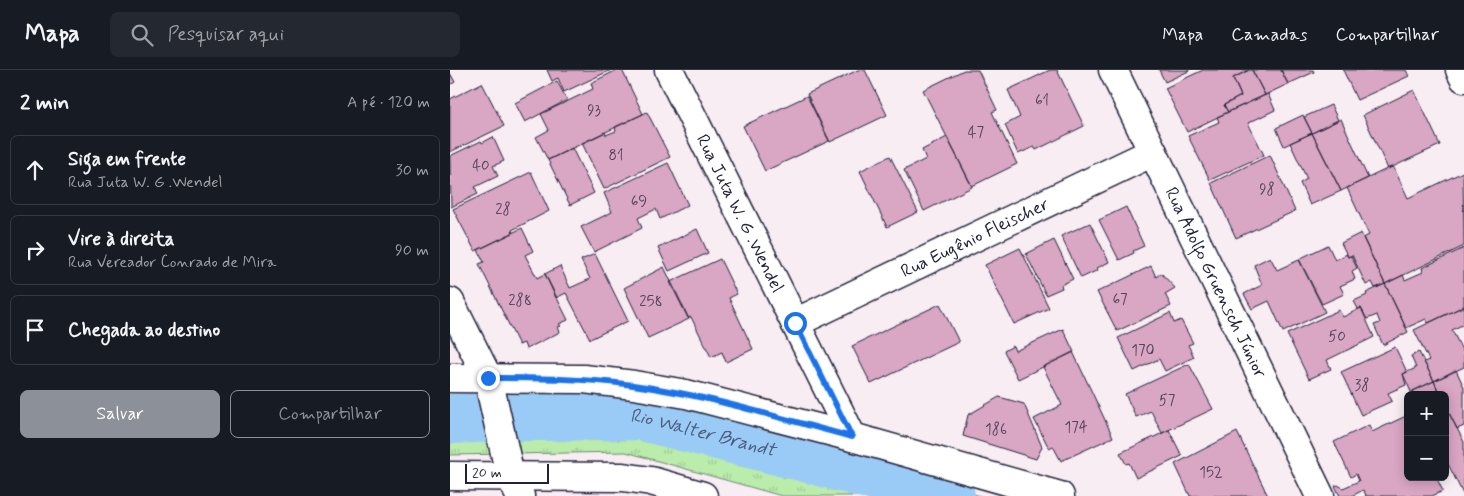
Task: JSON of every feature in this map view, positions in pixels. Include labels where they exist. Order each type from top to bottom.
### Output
[{"type":"street","name":"Rua Juta W. G .Wendel","points":[[669,70],[852,437]]},
{"type":"street","name":"Rua Adolfo Gruensch Júnior","points":[[1112,70],[1320,496]]},
{"type":"street","points":[[1460,70],[1464,78]]},
{"type":"street","name":"Rua Eugênio Fleischer","points":[[795,323],[1153,152]]},
{"type":"street","points":[[450,302],[488,378],[515,486]]},
{"type":"street","points":[[450,378],[584,379],[686,394],[852,437],[1060,496]]},
{"type":"street","points":[[450,476],[515,486],[624,477],[652,482],[703,496]]},
{"type":"green space","points":[[450,410],[664,410],[980,496],[782,496],[626,452],[450,455]]},
{"type":"building","points":[[547,70],[611,70],[564,92],[558,78],[552,81]]},
{"type":"building","points":[[617,70],[622,70],[643,114],[548,160],[536,137],[549,130],[541,114],[593,89],[591,83]]},
{"type":"building","points":[[858,70],[865,70],[887,115],[830,142],[807,94]]},
{"type":"building","points":[[964,70],[978,70],[997,110],[992,112],[1017,164],[972,186],[923,90]]},
{"type":"building","points":[[1050,70],[1057,70],[1084,126],[1036,150],[1034,147],[1018,154],[1005,125],[1020,117],[1008,90]]},
{"type":"building","points":[[1159,70],[1189,70],[1189,71],[1165,82]]},
{"type":"building","points":[[1203,70],[1249,70],[1233,78],[1241,96],[1224,105],[1228,112],[1187,132],[1165,88]]},
{"type":"building","points":[[1252,70],[1265,95],[1228,112],[1224,105],[1241,96],[1233,78]]},
{"type":"building","points":[[1252,70],[1281,70],[1288,84],[1265,95]]},
{"type":"building","points":[[1281,70],[1313,70],[1314,72],[1288,84]]},
{"type":"building","points":[[1343,70],[1406,70],[1409,76],[1357,100]]},
{"type":"building","points":[[450,73],[455,82],[450,85]]},
{"type":"building","points":[[557,81],[567,100],[525,122],[515,103]]},
{"type":"building","points":[[482,83],[504,126],[450,152],[450,99]]},
{"type":"building","points":[[1414,90],[1440,145],[1388,169],[1363,115]]},
{"type":"building","points":[[1268,94],[1275,110],[1248,123],[1264,155],[1210,180],[1188,136],[1219,122],[1217,117]]},
{"type":"building","points":[[807,96],[829,141],[765,171],[743,126]]},
{"type":"building","points":[[1331,105],[1338,120],[1312,133],[1304,117]]},
{"type":"building","points":[[647,112],[670,157],[604,189],[582,143],[605,132],[606,135],[616,131],[615,127]]},
{"type":"building","points":[[1303,115],[1312,133],[1284,146],[1276,128]]},
{"type":"building","points":[[1341,119],[1368,178],[1341,191],[1312,133]]},
{"type":"building","points":[[1312,133],[1341,191],[1310,205],[1300,183],[1307,179],[1290,143]]},
{"type":"building","points":[[493,137],[504,161],[493,166],[498,176],[475,187],[478,194],[451,207],[450,156]]},
{"type":"building","points":[[947,137],[972,187],[924,211],[904,170],[926,159],[922,150]]},
{"type":"building","points":[[572,148],[594,193],[570,205],[548,160]]},
{"type":"building","points":[[1270,155],[1295,211],[1236,238],[1211,183]]},
{"type":"building","points":[[890,156],[918,212],[887,227],[860,171]]},
{"type":"building","points":[[668,163],[688,205],[660,219],[656,209],[638,218],[642,228],[594,252],[581,227],[612,212],[604,193]]},
{"type":"building","points":[[1393,166],[1408,198],[1463,172],[1464,246],[1385,284],[1363,238],[1369,235],[1347,188]]},
{"type":"building","points":[[531,172],[549,211],[512,230],[513,233],[475,251],[453,209]]},
{"type":"building","points":[[1126,207],[1144,246],[1119,260],[1099,220]]},
{"type":"building","points":[[1090,223],[1109,262],[1081,278],[1061,236]]},
{"type":"building","points":[[522,228],[533,251],[525,255],[537,278],[545,274],[568,320],[559,324],[561,326],[558,327],[560,332],[526,349],[524,343],[519,345],[479,264],[484,262],[478,250]]},
{"type":"building","points":[[697,229],[708,253],[669,271],[658,248]]},
{"type":"building","points":[[1361,233],[1385,284],[1375,288],[1372,282],[1366,285],[1352,255],[1348,257],[1341,243]]},
{"type":"building","points":[[1054,240],[1073,279],[1061,285],[1062,288],[1046,295],[1026,254]]},
{"type":"building","points":[[1328,245],[1335,260],[1347,254],[1348,257],[1351,256],[1357,268],[1352,271],[1355,279],[1340,286],[1344,294],[1322,304],[1299,259]]},
{"type":"building","points":[[1020,248],[1049,308],[1014,324],[985,265]]},
{"type":"building","points":[[1464,248],[1464,306],[1428,323],[1426,319],[1406,328],[1385,284],[1403,275],[1405,280],[1423,272],[1422,268]]},
{"type":"building","points":[[595,254],[628,321],[590,339],[566,293],[556,298],[545,274],[560,266],[570,288],[590,279],[581,260]]},
{"type":"building","points":[[1270,257],[1277,270],[1299,260],[1325,312],[1283,332],[1269,301],[1252,309],[1244,294],[1262,285],[1254,265]]},
{"type":"building","points":[[720,259],[737,294],[729,298],[753,349],[726,362],[722,352],[711,357],[691,317],[688,318],[670,282]]},
{"type":"building","points":[[1151,266],[1156,277],[1161,273],[1175,288],[1165,294],[1171,306],[1117,331],[1097,292]]},
{"type":"building","points":[[664,267],[689,319],[648,338],[624,288]]},
{"type":"building","points":[[1385,284],[1408,332],[1383,345],[1374,325],[1380,323],[1377,315],[1367,319],[1361,308],[1358,309],[1354,301]]},
{"type":"building","points":[[940,304],[959,342],[871,384],[852,346]]},
{"type":"building","points":[[1464,306],[1464,324],[1452,330],[1464,351],[1464,367],[1434,381],[1424,362],[1429,360],[1414,330]]},
{"type":"building","points":[[1361,308],[1374,337],[1327,360],[1331,369],[1309,379],[1287,334],[1339,310],[1343,317]]},
{"type":"building","points":[[1170,313],[1174,323],[1181,320],[1193,343],[1188,345],[1194,357],[1165,371],[1159,359],[1134,371],[1118,338]]},
{"type":"building","points":[[1063,329],[1074,352],[1018,379],[1004,351],[1013,346],[1015,351]]},
{"type":"building","points":[[1395,347],[1407,372],[1403,374],[1406,385],[1388,393],[1392,401],[1361,415],[1341,372]]},
{"type":"building","points":[[1073,352],[1113,437],[1061,461],[1053,446],[1049,448],[1034,419],[1062,405],[1043,367]]},
{"type":"building","points":[[1419,352],[1434,381],[1413,391],[1411,391],[1403,374],[1416,368],[1411,356]]},
{"type":"building","points":[[1189,364],[1213,409],[1162,433],[1151,411],[1136,417],[1125,394]]},
{"type":"building","points":[[1456,370],[1464,387],[1464,426],[1457,429],[1449,413],[1449,391],[1438,391],[1434,381]]},
{"type":"building","points":[[1434,381],[1438,391],[1413,391]]},
{"type":"building","points":[[999,397],[1024,404],[1042,447],[1036,459],[963,436],[968,415]]},
{"type":"building","points":[[1449,413],[1464,442],[1464,496],[1449,466]]},
{"type":"building","points":[[1404,417],[1404,481],[1438,481],[1443,491],[1432,496],[1365,496],[1363,490],[1352,496],[1340,496],[1335,486],[1338,485],[1343,488],[1359,481],[1356,474],[1351,477],[1334,442],[1369,425],[1372,432]]},
{"type":"building","points":[[1169,430],[1182,456],[1136,478],[1129,463],[1126,464],[1120,453]]},
{"type":"building","points":[[1237,432],[1268,496],[1190,496],[1175,464]]},
{"type":"waterway","name":"Rio Walter Brandt","points":[[450,419],[639,415],[950,496]]},
{"type":"route","points":[[488,378],[584,379],[634,385],[686,394],[852,437],[795,323]]}]
